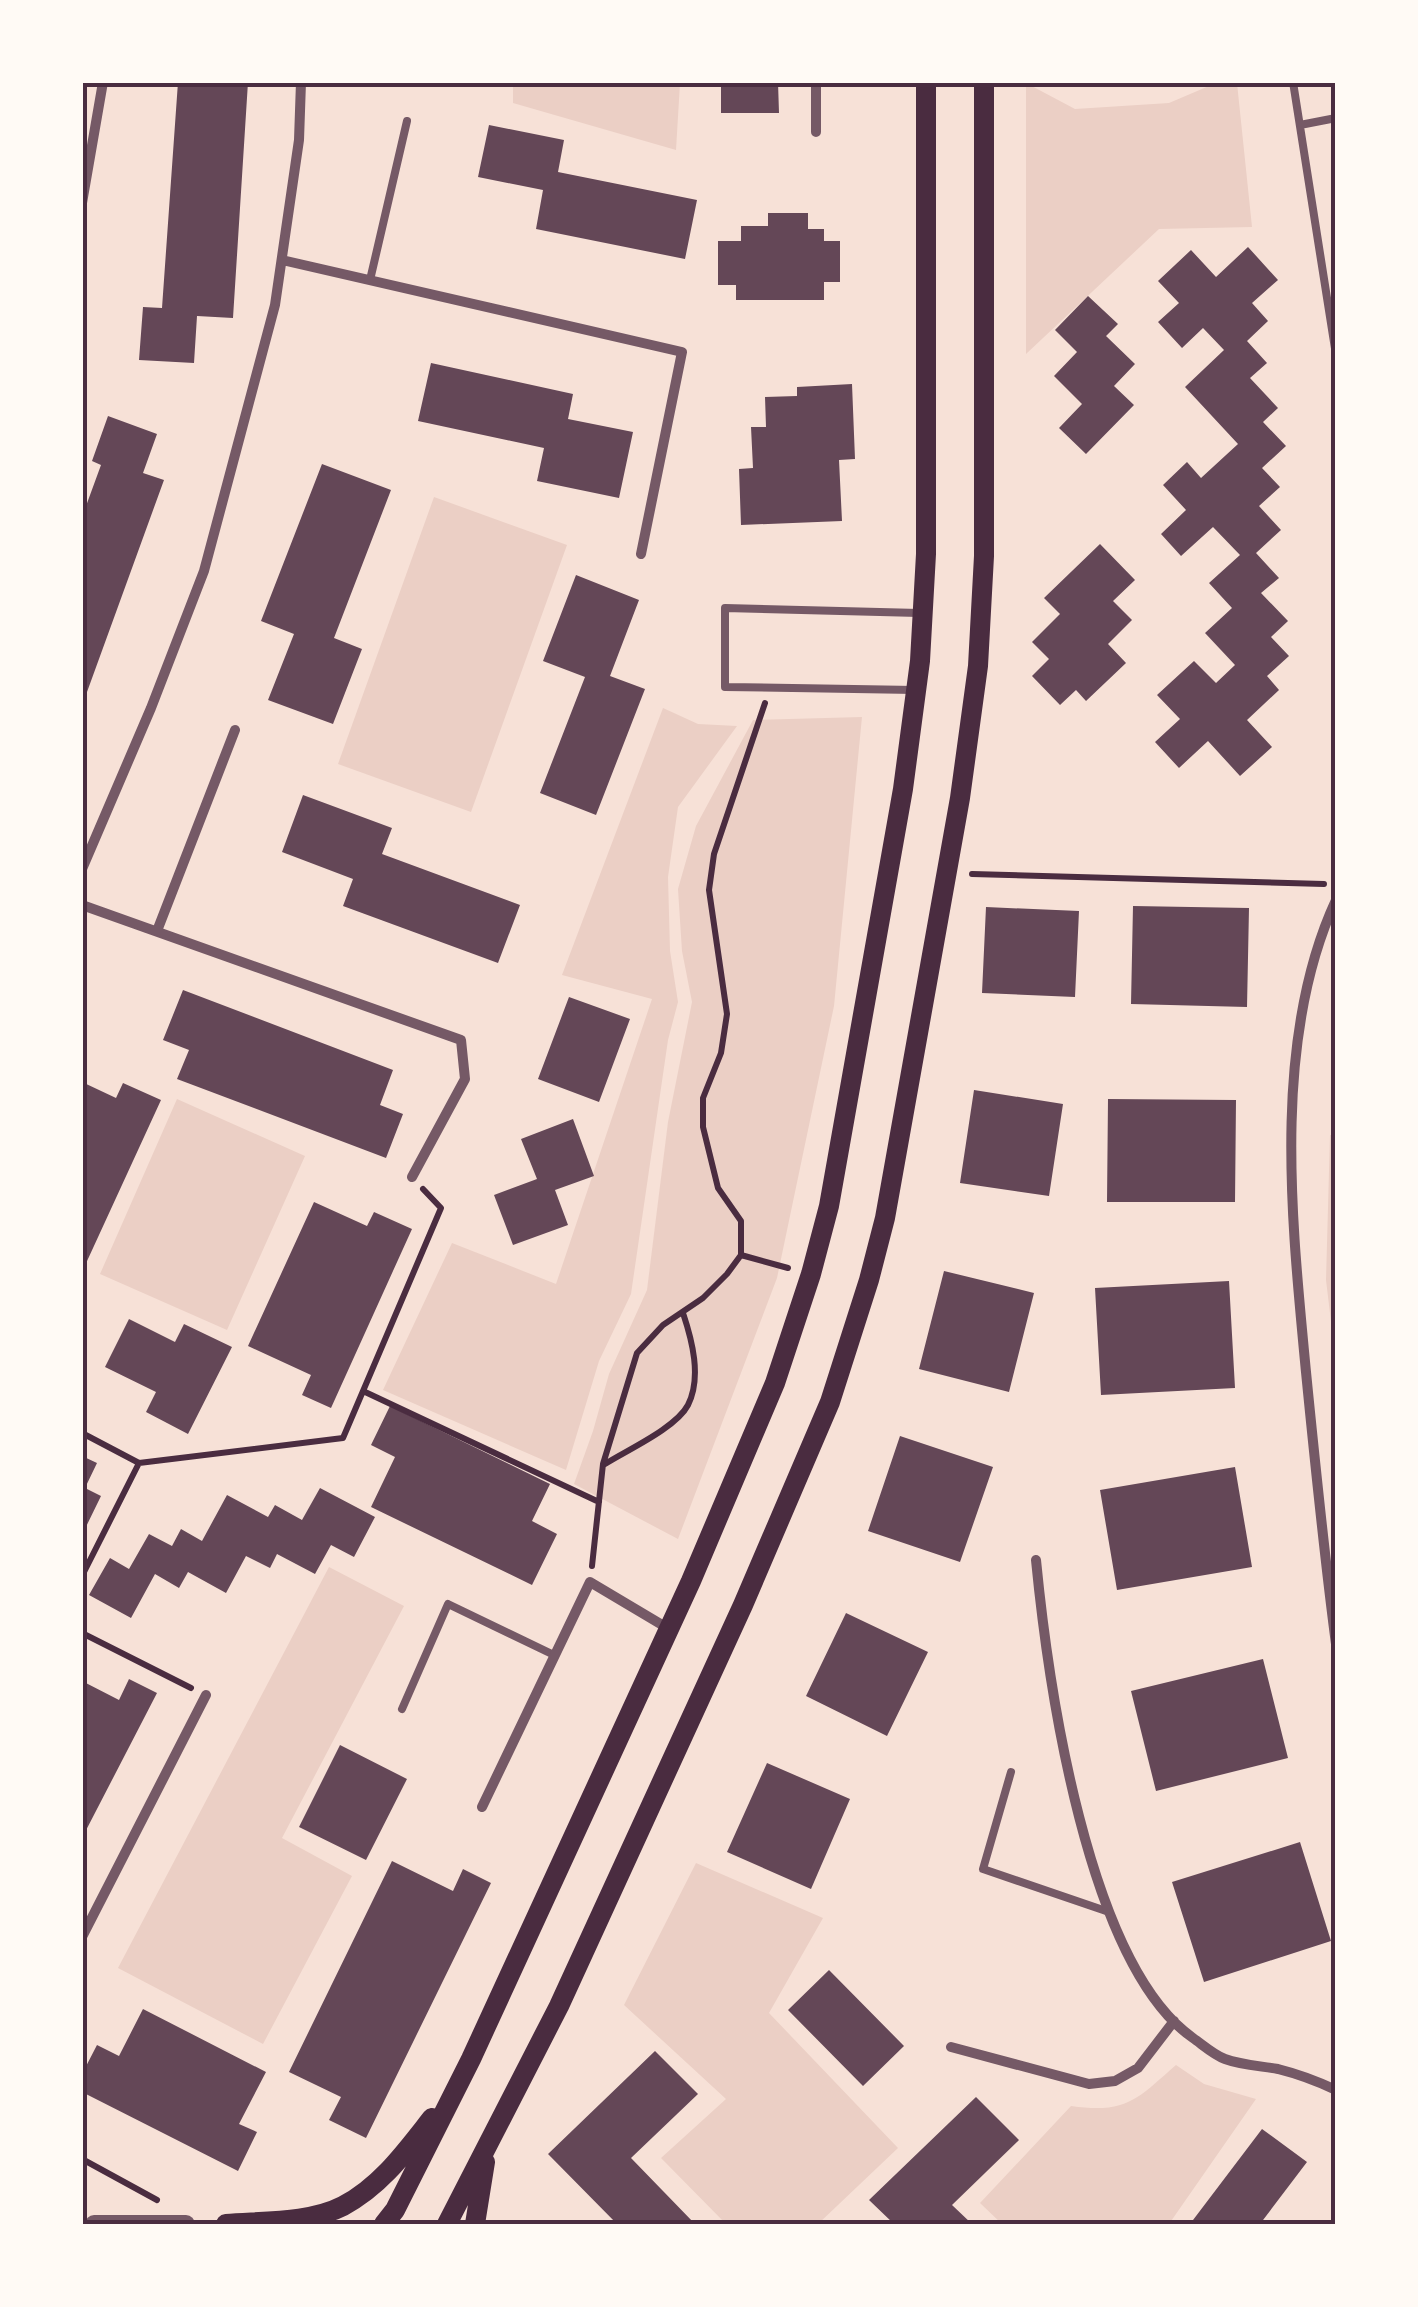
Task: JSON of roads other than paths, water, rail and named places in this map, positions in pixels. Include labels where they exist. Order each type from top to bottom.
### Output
[{"type":"main road","points":[[384,2224],[395,2210],[458,2085],[669,1629],[776,1383],[829,1206],[917,690],[923,613],[927,430],[926,82]]},
{"type":"main road","points":[[448,2224],[558,2006],[695,1710],[830,1402],[885,1218],[946,874],[978,666],[984,556],[984,82]]},
{"type":"main road","points":[[226,2224],[312,2215],[342,2207],[392,2168],[458,2085]]},
{"type":"main road","points":[[475,2224],[488,2146]]},
{"type":"street","points":[[82,203],[102,82]]},
{"type":"street","points":[[82,869],[204,571],[275,305],[298,140],[301,82]]},
{"type":"street","points":[[816,82],[816,132]]},
{"type":"street","points":[[282,260],[682,352],[641,554]]},
{"type":"street","points":[[157,931],[235,730]]},
{"type":"street","points":[[1336,900],[1331,929],[1314,960],[1301,1024],[1293,1103],[1293,1236],[1336,1644]]},
{"type":"street","points":[[82,905],[461,1040],[466,1079],[412,1177]]},
{"type":"street","points":[[1036,1560],[1058,1718],[1096,1880],[1124,1947],[1159,2006],[1189,2035],[1224,2059],[1283,2070],[1336,2090]]},
{"type":"street","points":[[482,1807],[590,1582],[669,1629]]},
{"type":"street","points":[[82,1938],[206,1695]]},
{"type":"street","points":[[951,2047],[1089,2084],[1115,2082],[1138,2068],[1174,2021]]},
{"type":"street","points":[[94,2224],[186,2224]]},
{"type":"lane","points":[[1293,82],[1336,355]]},
{"type":"lane","points":[[1300,125],[1336,118]]},
{"type":"lane","points":[[370,280],[407,121]]},
{"type":"lane","points":[[917,690],[726,687],[726,608],[923,613]]},
{"type":"lane","points":[[402,1709],[448,1604],[554,1655]]},
{"type":"lane","points":[[1011,1772],[983,1869],[1109,1912]]}]
